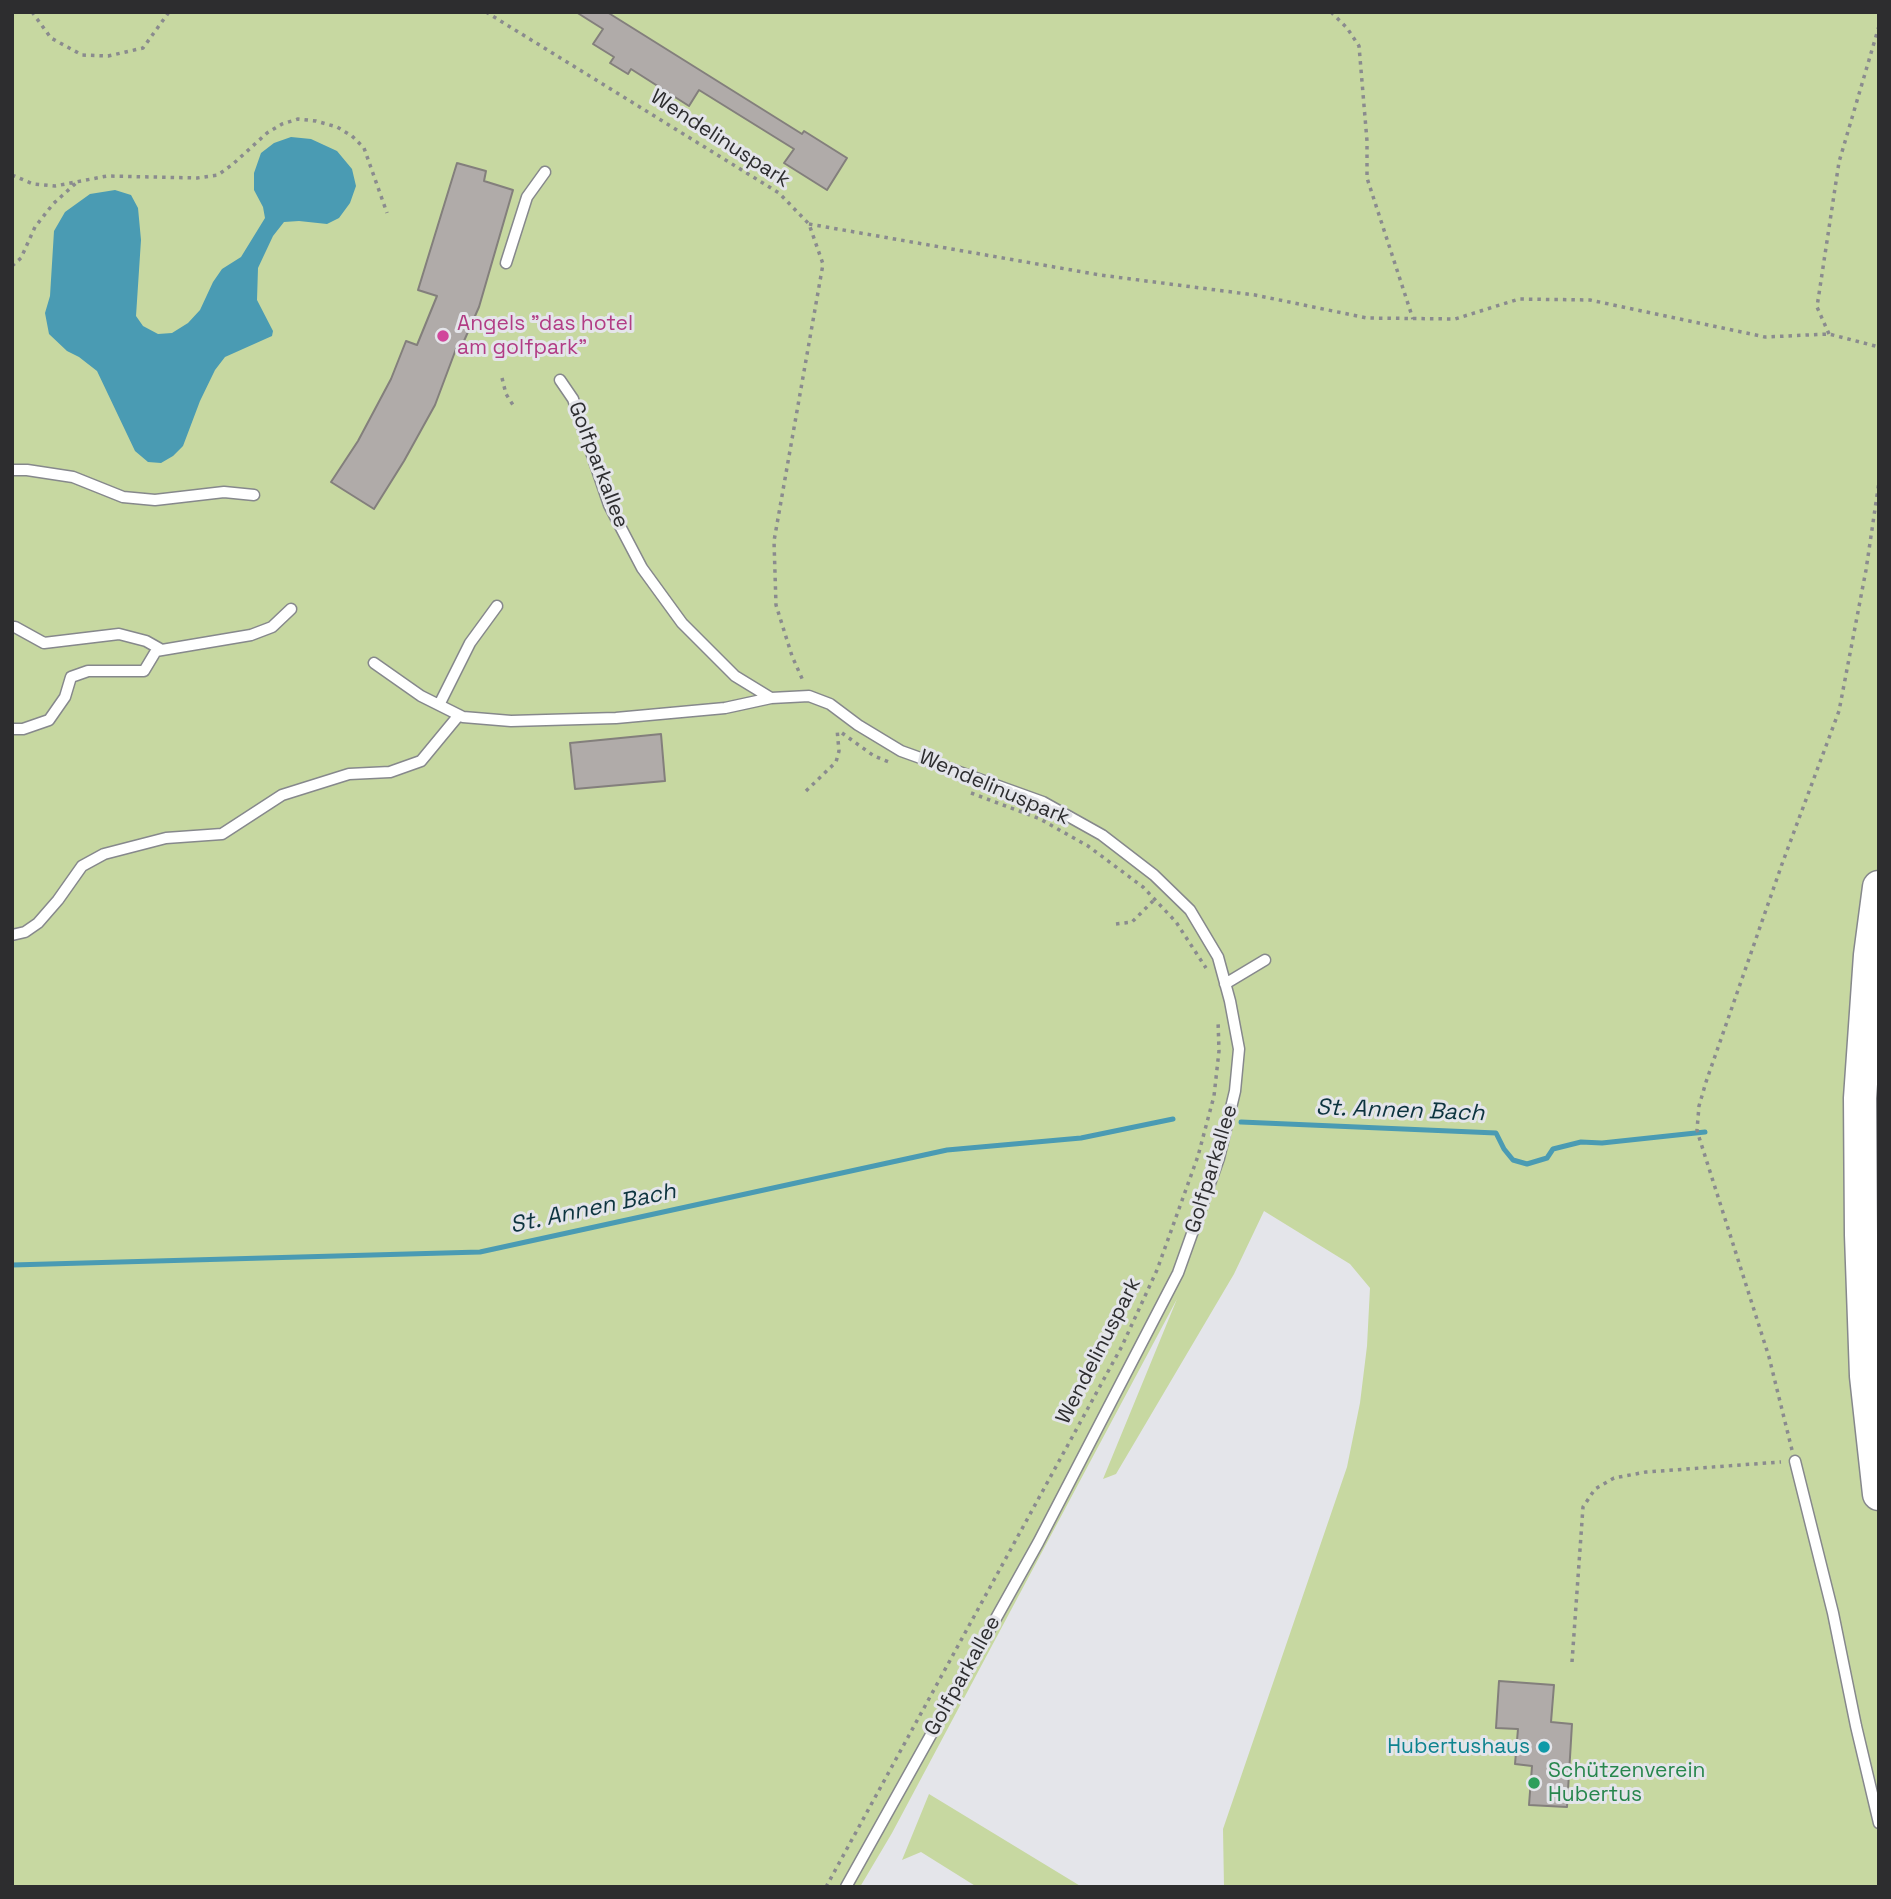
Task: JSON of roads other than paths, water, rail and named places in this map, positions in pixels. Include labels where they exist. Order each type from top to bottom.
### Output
[{"type":"highway","points":[[1879,887],[1870,955],[1860,1112],[1866,1376],[1879,1494]]},
{"type":"lane","points":[[506,263],[527,197],[545,172]]},
{"type":"lane","name":"Golfparkallee","points":[[560,380],[573,399],[609,505],[642,568],[682,623],[735,676],[771,698],[809,696],[830,704],[901,751],[1043,802],[1102,835],[1154,875],[1190,910],[1217,957],[1239,1049],[1235,1091],[1219,1158],[1178,1273],[1038,1543],[846,1887]]},
{"type":"lane","points":[[12,470],[73,477],[123,497],[156,500],[224,492],[254,495]]},
{"type":"lane","points":[[439,705],[470,643],[497,606]]},
{"type":"lane","points":[[12,729],[23,729],[49,720],[65,697],[71,677],[88,671],[144,671],[156,652],[251,635],[272,627],[291,609]]},
{"type":"lane","points":[[12,627],[44,643],[119,634],[146,641],[162,650]]},
{"type":"lane","points":[[374,663],[459,715],[511,721],[616,718],[725,708],[771,698]]},
{"type":"lane","points":[[12,935],[25,932],[38,923],[82,866],[104,854],[166,838],[222,834],[282,795],[349,774],[390,772],[421,761],[459,715]]},
{"type":"lane","points":[[1225,984],[1265,960]]},
{"type":"lane","points":[[1795,1461],[1833,1613],[1879,1823]]},
{"type":"water","points":[[291,137],[311,139],[337,151],[352,169],[356,186],[350,203],[339,218],[327,224],[284,222],[273,236],[258,268],[257,300],[273,331],[272,336],[225,357],[215,370],[200,401],[183,446],[161,463],[148,462],[135,451],[97,371],[67,351],[49,334],[45,313],[50,296],[54,231],[65,212],[90,194],[115,190],[131,195],[138,208],[141,240],[136,316],[143,326],[158,334],[172,333],[188,323],[200,310],[222,269],[241,257],[265,218],[263,207],[254,190],[254,173],[261,153],[274,143]]},
{"type":"waterway","name":"St. Annen Bach","points":[[12,1265],[480,1252],[947,1150],[1081,1138],[1173,1119]]},
{"type":"waterway","name":"St. Annen Bach","points":[[1241,1122],[1496,1133],[1513,1160],[1527,1164],[1547,1158],[1553,1149],[1581,1142],[1602,1143],[1705,1132]]},
{"type":"place","name":"Angels \"das hotel am golfpark\"","points":[[443,336]]},
{"type":"place","name":"Hubertushaus","points":[[1544,1747]]},
{"type":"place","name":"Schützenverein Hubertus","points":[[1534,1783]]}]
